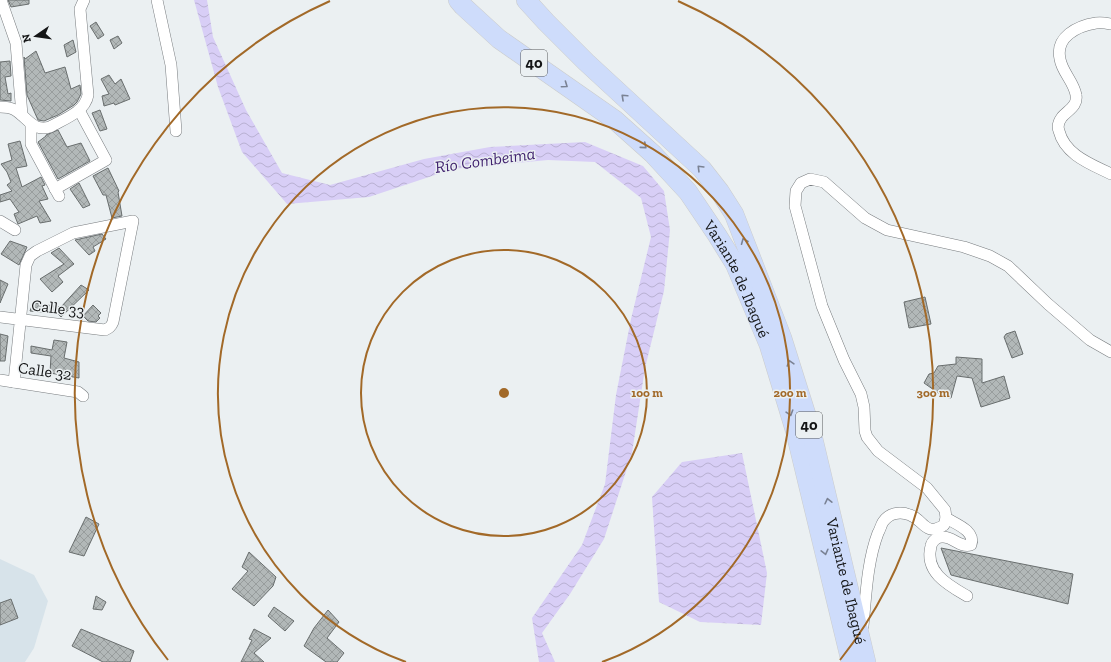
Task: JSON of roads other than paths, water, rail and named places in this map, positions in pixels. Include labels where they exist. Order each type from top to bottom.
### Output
[{"type":"highway","name":"Variante de Ibagué","points":[[458,0],[499,39],[614,120],[653,154],[688,192],[735,264],[769,345],[795,430],[851,662]]},
{"type":"highway","points":[[470,0],[500,28],[532,51],[541,68]]},
{"type":"highway","name":"Variante de Ibagué","points":[[526,0],[586,62],[702,169],[724,198],[736,221],[782,338],[811,430],[866,662]]},
{"type":"street","points":[[1,0],[16,43],[22,115]]},
{"type":"street","points":[[157,0],[171,65],[176,131]]},
{"type":"street","points":[[0,107],[10,108],[22,115],[31,124],[45,129],[81,108],[87,101],[88,88],[82,4]]},
{"type":"street","points":[[1111,24],[1097,22],[1064,36],[1059,48],[1060,60],[1075,92],[1076,99],[1071,109],[1061,118],[1057,127],[1061,138],[1068,148],[1082,159],[1111,174]]},
{"type":"street","points":[[31,124],[31,144],[57,192],[106,160],[81,108]]},
{"type":"street","points":[[861,643],[866,588],[874,543],[882,522],[897,512],[911,515],[926,528],[934,529],[944,525],[946,518],[945,510],[927,488],[878,451],[865,431],[864,407],[861,394],[844,360],[818,292],[795,206],[796,191],[801,183],[810,179],[824,182],[865,218],[887,230],[964,247],[990,256],[1008,266],[1048,304],[1090,340],[1111,352]]},
{"type":"street","points":[[0,221],[15,230]]},
{"type":"street","name":"Calle 33","points":[[0,317],[20,320],[105,330],[111,326],[133,221],[74,233],[30,256],[26,265],[20,320]]},
{"type":"street","points":[[14,382],[20,320]]},
{"type":"street","name":"Calle 32","points":[[0,380],[78,392],[83,396]]},
{"type":"street","points":[[946,518],[971,535],[971,545],[966,546],[943,537],[936,538],[931,544],[931,562],[939,577],[967,596]]},
{"type":"water","name":"Río Combeima","points":[[194,0],[207,0],[213,37],[246,110],[282,173],[330,185],[424,159],[490,147],[585,142],[643,166],[664,191],[670,230],[664,291],[645,368],[632,453],[604,539],[570,594],[542,633],[555,662],[539,662],[532,618],[582,545],[605,484],[616,395],[631,319],[651,237],[641,198],[595,162],[548,160],[453,169],[369,197],[287,204],[242,152],[218,87]]},
{"type":"water","points":[[742,453],[767,573],[761,625],[700,622],[659,602],[652,497],[682,462]]}]
